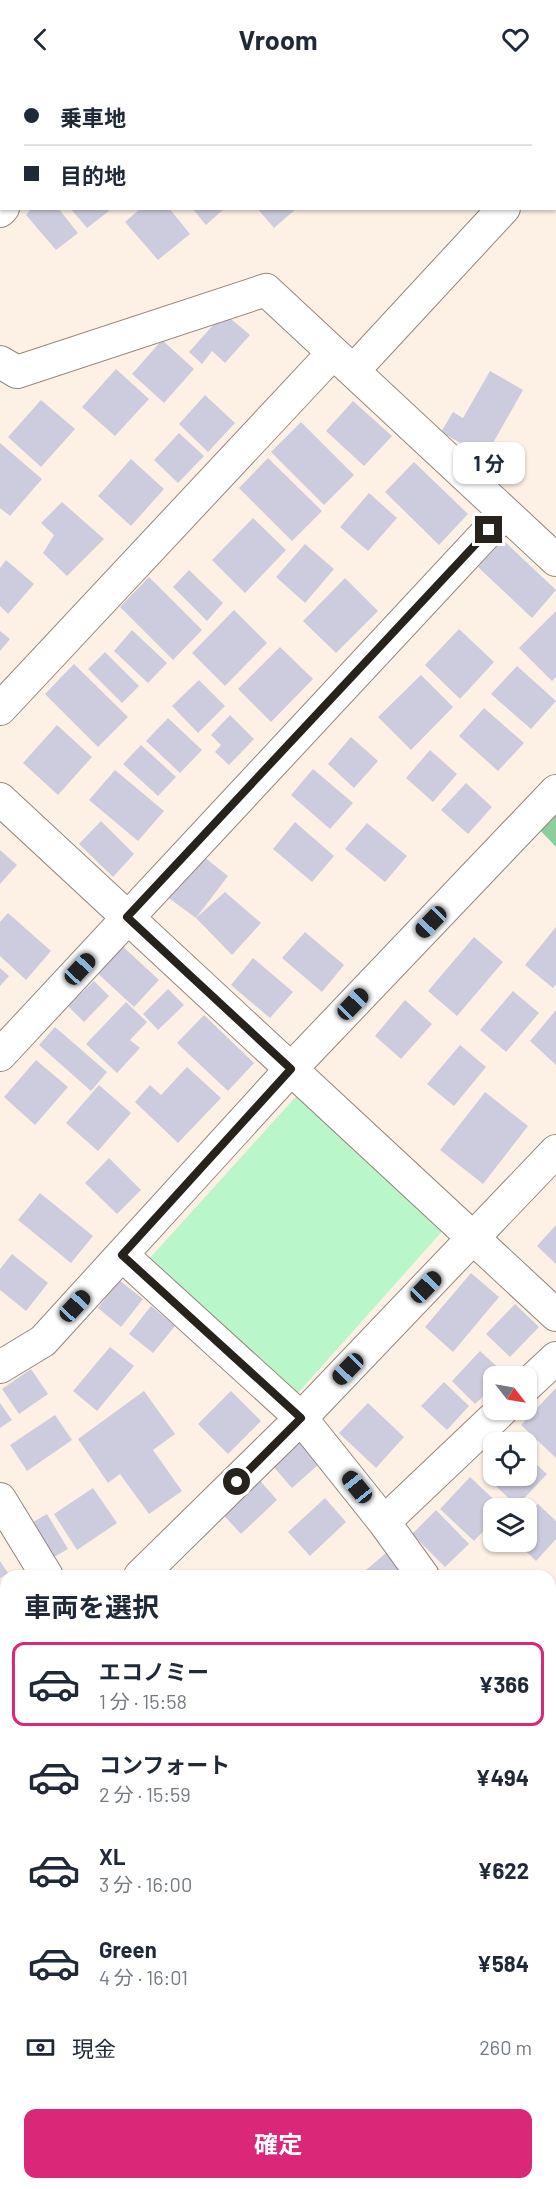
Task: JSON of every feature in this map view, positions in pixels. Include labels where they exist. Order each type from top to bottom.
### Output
[{"type":"street","points":[[0,709],[343,362],[502,210]]},
{"type":"street","points":[[6,375],[266,290],[556,560]]},
{"type":"street","points":[[0,1055],[505,513]]},
{"type":"street","points":[[0,1367],[43,1341],[291,1069],[556,791]]},
{"type":"street","points":[[0,799],[556,1315]]},
{"type":"street","points":[[146,1570],[301,1418],[556,1151]]},
{"type":"street","points":[[122,1255],[301,1418],[384,1522],[419,1570]]},
{"type":"street","points":[[537,1376],[556,1358]]},
{"type":"street","points":[[384,1522],[491,1420]]},
{"type":"street","points":[[0,1499],[43,1570]]},
{"type":"green space","points":[[556,807],[556,847],[537,827]]},
{"type":"green space","points":[[301,1091],[446,1227],[297,1394],[149,1259]]},
{"type":"building","points":[[30,210],[60,210],[78,233],[56,250],[26,215]]},
{"type":"building","points":[[72,210],[108,210],[109,211],[87,228]]},
{"type":"building","points":[[139,210],[171,210],[190,234],[158,260],[125,222]]},
{"type":"building","points":[[194,210],[223,210],[206,225]]},
{"type":"building","points":[[259,210],[295,210],[274,228]]},
{"type":"building","points":[[224,313],[250,335],[225,363],[212,351],[202,364],[189,352]]},
{"type":"building","points":[[162,340],[194,369],[164,403],[132,374]]},
{"type":"building","points":[[116,369],[149,399],[115,436],[82,407]]},
{"type":"building","points":[[490,371],[523,390],[485,457],[441,432],[453,412],[463,418]]},
{"type":"building","points":[[205,395],[235,423],[208,452],[179,424]]},
{"type":"building","points":[[41,400],[75,429],[41,467],[8,437]]},
{"type":"building","points":[[353,401],[392,436],[364,466],[326,431]]},
{"type":"building","points":[[301,422],[354,475],[324,505],[271,452]]},
{"type":"building","points":[[179,433],[204,456],[178,483],[154,460]]},
{"type":"building","points":[[0,443],[42,479],[10,516],[0,508]]},
{"type":"building","points":[[268,458],[322,511],[292,541],[239,488]]},
{"type":"building","points":[[131,459],[164,489],[131,526],[98,496]]},
{"type":"building","points":[[414,462],[468,514],[439,545],[385,492]]},
{"type":"building","points":[[369,493],[397,518],[368,551],[340,527]]},
{"type":"building","points":[[62,502],[104,539],[67,576],[43,553],[54,535],[41,523]]},
{"type":"building","points":[[253,518],[286,550],[245,593],[212,560]]},
{"type":"building","points":[[503,540],[556,590],[532,618],[478,567]]},
{"type":"building","points":[[305,544],[334,569],[305,603],[276,577]]},
{"type":"building","points":[[6,560],[34,584],[8,614],[0,606],[0,568]]},
{"type":"building","points":[[189,570],[223,603],[207,621],[173,587]]},
{"type":"building","points":[[149,577],[202,630],[173,660],[120,607]]},
{"type":"building","points":[[345,578],[378,611],[336,653],[303,621]]},
{"type":"building","points":[[234,610],[267,643],[225,686],[192,653]]},
{"type":"building","points":[[556,611],[556,677],[552,681],[519,648]]},
{"type":"building","points":[[459,629],[494,662],[460,699],[425,665]]},
{"type":"building","points":[[132,630],[167,663],[148,683],[114,651]]},
{"type":"building","points":[[0,631],[10,639],[0,651]]},
{"type":"building","points":[[280,647],[313,679],[271,722],[238,689]]},
{"type":"building","points":[[105,652],[139,686],[122,703],[88,669]]},
{"type":"building","points":[[74,664],[128,717],[98,747],[45,694]]},
{"type":"building","points":[[517,666],[556,701],[531,729],[491,694]]},
{"type":"building","points":[[421,675],[453,707],[411,750],[378,717]]},
{"type":"building","points":[[199,680],[225,706],[198,733],[172,706]]},
{"type":"building","points":[[484,708],[524,743],[498,771],[459,736]]},
{"type":"building","points":[[230,715],[254,739],[229,765],[215,752],[221,745],[211,735]]},
{"type":"building","points":[[168,718],[202,750],[180,773],[146,741]]},
{"type":"building","points":[[57,725],[92,757],[58,795],[23,763]]},
{"type":"building","points":[[351,737],[378,761],[354,788],[328,764]]},
{"type":"building","points":[[141,745],[176,777],[158,796],[123,764]]},
{"type":"building","points":[[430,750],[457,774],[433,802],[406,778]]},
{"type":"building","points":[[313,769],[353,803],[330,829],[291,795]]},
{"type":"building","points":[[115,770],[164,811],[138,841],[89,800]]},
{"type":"building","points":[[466,783],[492,807],[468,834],[441,810]]},
{"type":"building","points":[[101,821],[134,854],[113,877],[79,844]]},
{"type":"building","points":[[295,822],[334,856],[312,882],[273,849]]},
{"type":"building","points":[[367,823],[407,856],[385,882],[345,849]]},
{"type":"building","points":[[0,850],[17,865],[0,884]]},
{"type":"building","points":[[199,853],[228,876],[196,918],[166,896]]},
{"type":"building","points":[[225,892],[261,923],[232,955],[196,918]]},
{"type":"building","points":[[8,913],[51,951],[26,980],[0,956],[0,922]]},
{"type":"building","points":[[556,927],[556,984],[553,988],[525,965]]},
{"type":"building","points":[[305,932],[344,965],[322,992],[282,958]]},
{"type":"building","points":[[474,937],[503,962],[457,1016],[428,991]]},
{"type":"building","points":[[118,942],[159,980],[134,1007],[93,969]]},
{"type":"building","points":[[253,958],[293,992],[270,1018],[231,985]]},
{"type":"building","points":[[0,968],[9,976],[0,986]]},
{"type":"building","points":[[94,981],[109,996],[84,1022],[68,1006]]},
{"type":"building","points":[[168,989],[184,1005],[158,1030],[143,1014]]},
{"type":"building","points":[[513,991],[539,1013],[506,1052],[480,1030]]},
{"type":"building","points":[[405,1000],[432,1024],[401,1059],[375,1036]]},
{"type":"building","points":[[126,1002],[147,1022],[130,1040],[140,1048],[117,1073],[86,1044]]},
{"type":"building","points":[[556,1010],[556,1065],[530,1041]]},
{"type":"building","points":[[204,1015],[254,1063],[228,1091],[177,1043]]},
{"type":"building","points":[[55,1027],[107,1072],[91,1091],[39,1045]]},
{"type":"building","points":[[460,1045],[486,1067],[454,1106],[427,1084]]},
{"type":"building","points":[[36,1060],[68,1087],[35,1125],[4,1097]]},
{"type":"building","points":[[187,1067],[221,1098],[178,1143],[135,1102],[150,1085],[161,1095]]},
{"type":"building","points":[[99,1085],[131,1113],[98,1151],[66,1123]]},
{"type":"building","points":[[485,1092],[528,1126],[483,1184],[440,1150]]},
{"type":"building","points":[[109,1158],[141,1190],[117,1214],[85,1183]]},
{"type":"building","points":[[40,1193],[93,1236],[71,1263],[18,1220]]},
{"type":"building","points":[[556,1225],[556,1264],[537,1246]]},
{"type":"building","points":[[12,1254],[48,1283],[26,1311],[0,1290],[0,1269]]},
{"type":"building","points":[[471,1273],[499,1297],[453,1352],[425,1327]]},
{"type":"building","points":[[119,1280],[143,1299],[121,1327],[98,1308]]},
{"type":"building","points":[[515,1304],[539,1327],[510,1357],[486,1334]]},
{"type":"building","points":[[151,1306],[175,1326],[153,1353],[129,1334]]},
{"type":"building","points":[[110,1347],[134,1366],[97,1411],[73,1391]]},
{"type":"building","points":[[480,1351],[496,1366],[483,1366],[483,1396],[475,1404],[452,1381]]},
{"type":"building","points":[[31,1369],[48,1394],[19,1414],[2,1389]]},
{"type":"building","points":[[444,1382],[469,1406],[447,1430],[421,1406]]},
{"type":"building","points":[[556,1388],[556,1458],[537,1440],[537,1432],[528,1432],[521,1425],[526,1420],[537,1420],[537,1408]]},
{"type":"building","points":[[144,1391],[175,1434],[153,1450],[182,1491],[149,1514],[120,1474],[108,1483],[78,1439]]},
{"type":"building","points":[[231,1391],[261,1421],[228,1454],[198,1424]]},
{"type":"building","points":[[0,1403],[12,1420],[0,1428]]},
{"type":"building","points":[[368,1403],[404,1437],[376,1468],[339,1433]]},
{"type":"building","points":[[55,1415],[72,1440],[27,1471],[10,1445]]},
{"type":"building","points":[[298,1440],[319,1464],[292,1488],[271,1464]]},
{"type":"building","points":[[537,1465],[547,1474],[537,1485]]},
{"type":"building","points":[[256,1476],[277,1500],[241,1534],[219,1510]]},
{"type":"building","points":[[470,1477],[492,1498],[483,1498],[483,1532],[474,1541],[440,1509]]},
{"type":"building","points":[[496,1486],[536,1486],[524,1498],[508,1498]]},
{"type":"building","points":[[93,1488],[117,1523],[77,1550],[54,1514]]},
{"type":"building","points":[[325,1498],[346,1522],[310,1556],[288,1532]]},
{"type":"building","points":[[537,1505],[556,1521],[556,1539],[536,1561],[527,1552],[537,1552]]},
{"type":"building","points":[[436,1510],[469,1544],[445,1567],[412,1534]]},
{"type":"building","points":[[47,1514],[68,1549],[54,1557],[33,1522]]},
{"type":"building","points":[[387,1552],[403,1570],[366,1570]]},
{"type":"building","points":[[0,1561],[6,1570],[0,1570]]},
{"type":"route","points":[[237,1482],[301,1418],[122,1255],[291,1069],[127,917],[489,530]]}]
